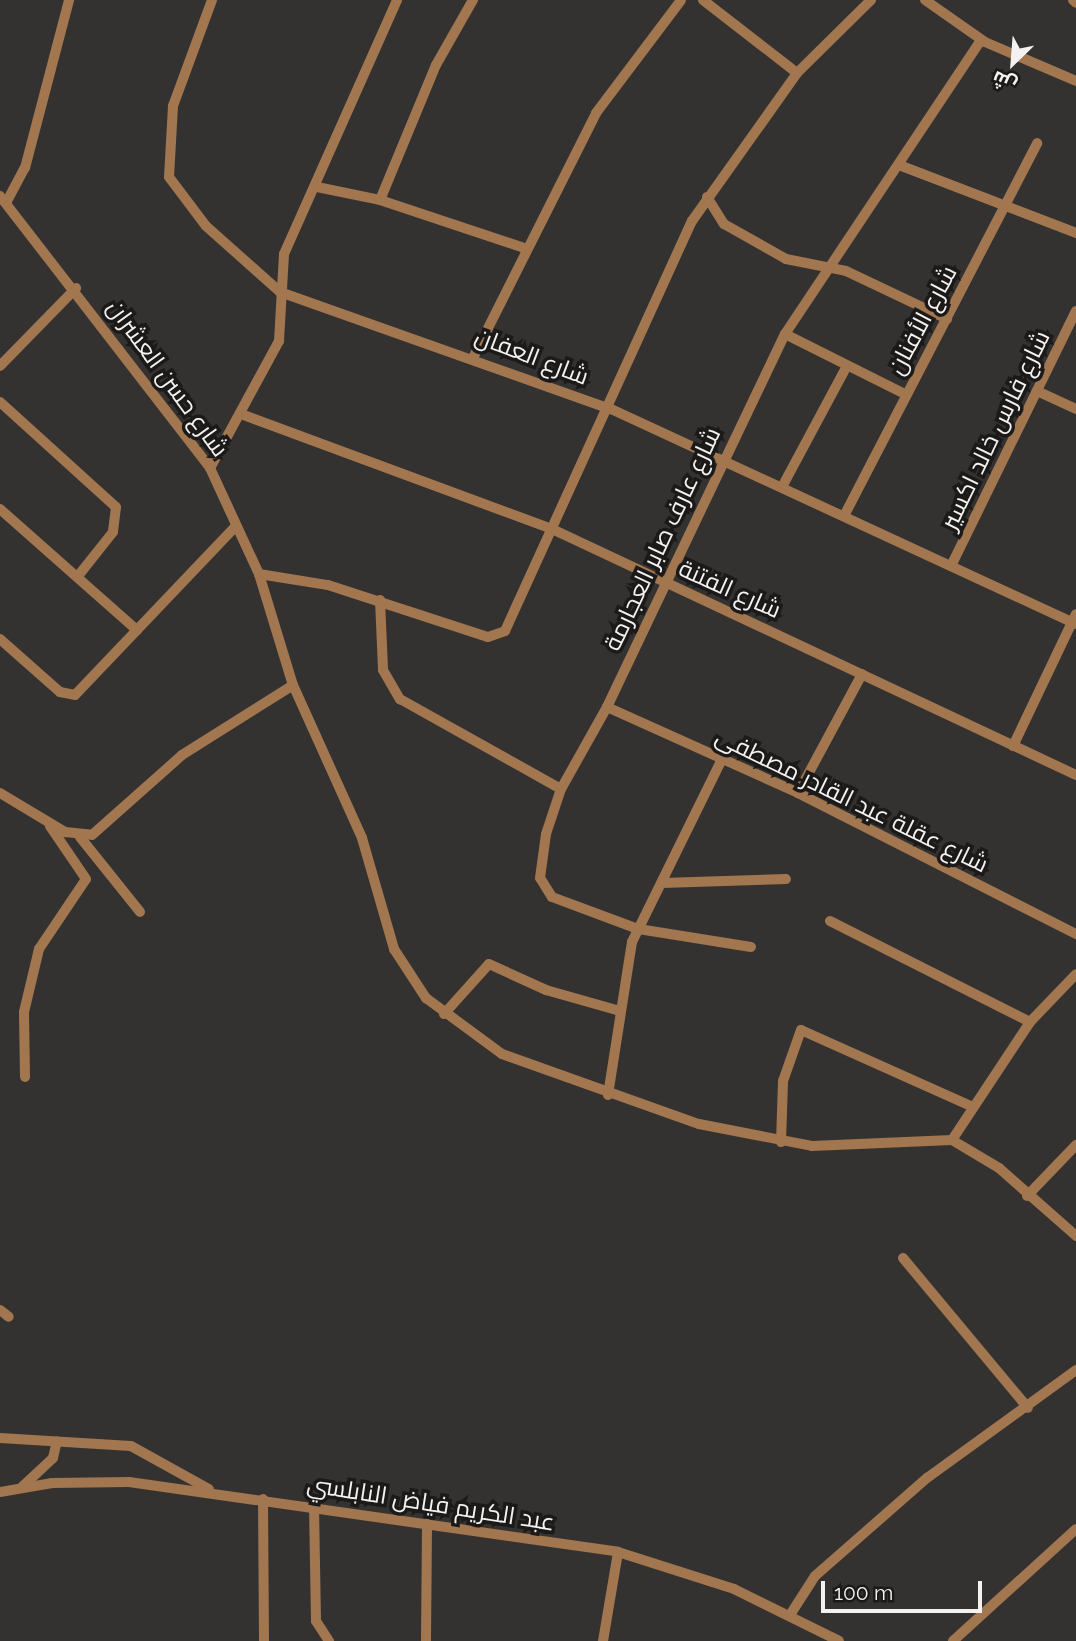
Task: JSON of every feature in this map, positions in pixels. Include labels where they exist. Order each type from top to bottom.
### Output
[{"type":"street","points":[[3,199],[25,169],[69,0]]},
{"type":"street","name":"شارع العفان","points":[[212,0],[173,106],[169,177],[206,226],[280,292],[474,356],[611,409],[723,458],[951,566],[1075,620]]},
{"type":"street","points":[[210,468],[279,341],[284,254],[317,187],[397,0]]},
{"type":"street","points":[[380,200],[436,65],[471,0]]},
{"type":"street","points":[[474,356],[524,248],[620,74],[681,0]]},
{"type":"street","points":[[703,0],[797,73]]},
{"type":"street","points":[[258,574],[380,600],[497,636],[509,623],[611,409],[677,250],[707,197],[797,73],[871,0]]},
{"type":"street","points":[[925,0],[981,40],[1076,81]]},
{"type":"street","name":"شارع عارف صابر العجارمة","points":[[751,947],[638,929],[561,901],[541,884],[543,845],[561,789],[607,707],[723,458],[785,334],[823,268],[899,165],[981,40]]},
{"type":"street","name":"شارع الأفنان","points":[[844,516],[1037,143]]},
{"type":"street","points":[[899,165],[1004,209],[1076,233]]},
{"type":"street","points":[[317,187],[380,200],[524,248]]},
{"type":"street","points":[[707,197],[724,224],[798,264],[853,274],[947,318]]},
{"type":"street","name":"شارع حسن العشران","points":[[3,199],[76,288],[210,468],[258,574],[293,685],[354,818],[401,967],[444,1014],[502,1054],[608,1095],[781,1142],[952,1140]]},
{"type":"street","points":[[0,366],[76,288]]},
{"type":"street","name":"شارع فارس خالد اكسير","points":[[951,566],[1076,311]]},
{"type":"street","points":[[785,334],[907,395]]},
{"type":"street","points":[[782,486],[847,366]]},
{"type":"street","points":[[1037,391],[1076,409]]},
{"type":"street","points":[[0,402],[116,507],[113,532],[78,576]]},
{"type":"street","name":"شارع الفتنة","points":[[241,414],[552,529],[1076,775]]},
{"type":"street","points":[[0,509],[137,630]]},
{"type":"street","points":[[0,639],[70,695],[80,692],[236,526]]},
{"type":"street","points":[[380,600],[383,670],[400,699],[561,789]]},
{"type":"street","points":[[1013,746],[1075,620]]},
{"type":"street","points":[[798,793],[862,674]]},
{"type":"street","points":[[80,837],[108,826],[182,755],[293,685]]},
{"type":"street","name":"شارع عقلة عبد القادر مصطفى","points":[[607,707],[798,793],[1076,934]]},
{"type":"street","points":[[608,1095],[620,1011],[638,929],[722,759]]},
{"type":"street","points":[[0,793],[48,823],[80,837],[140,912]]},
{"type":"street","points":[[25,1077],[24,1012],[39,949],[86,879],[48,823]]},
{"type":"street","points":[[662,883],[786,879]]},
{"type":"street","points":[[830,921],[1030,1022]]},
{"type":"street","points":[[444,1014],[489,964],[545,990],[620,1011]]},
{"type":"street","points":[[1075,977],[1030,1022],[971,1106],[952,1140],[999,1168],[1027,1196],[1076,1236]]},
{"type":"street","points":[[781,1142],[783,1081],[800,1030],[971,1106]]},
{"type":"street","points":[[1027,1196],[1076,1145]]},
{"type":"street","points":[[903,1258],[1028,1408]]},
{"type":"street","points":[[790,1615],[815,1576],[928,1478],[1028,1408],[1076,1370]]},
{"type":"street","points":[[0,1438],[140,1449],[214,1492]]},
{"type":"street","points":[[22,1487],[52,1458],[57,1441]]},
{"type":"street","name":"عبد الكريم فياض النابلسي","points":[[0,1492],[22,1487],[102,1481],[214,1492],[618,1552],[705,1577],[790,1615],[839,1641]]},
{"type":"street","points":[[262,1499],[264,1641]]},
{"type":"street","points":[[314,1506],[316,1621],[329,1641]]},
{"type":"street","points":[[426,1641],[427,1524]]},
{"type":"street","points":[[953,1641],[1076,1529]]},
{"type":"street","points":[[603,1641],[618,1552]]}]
